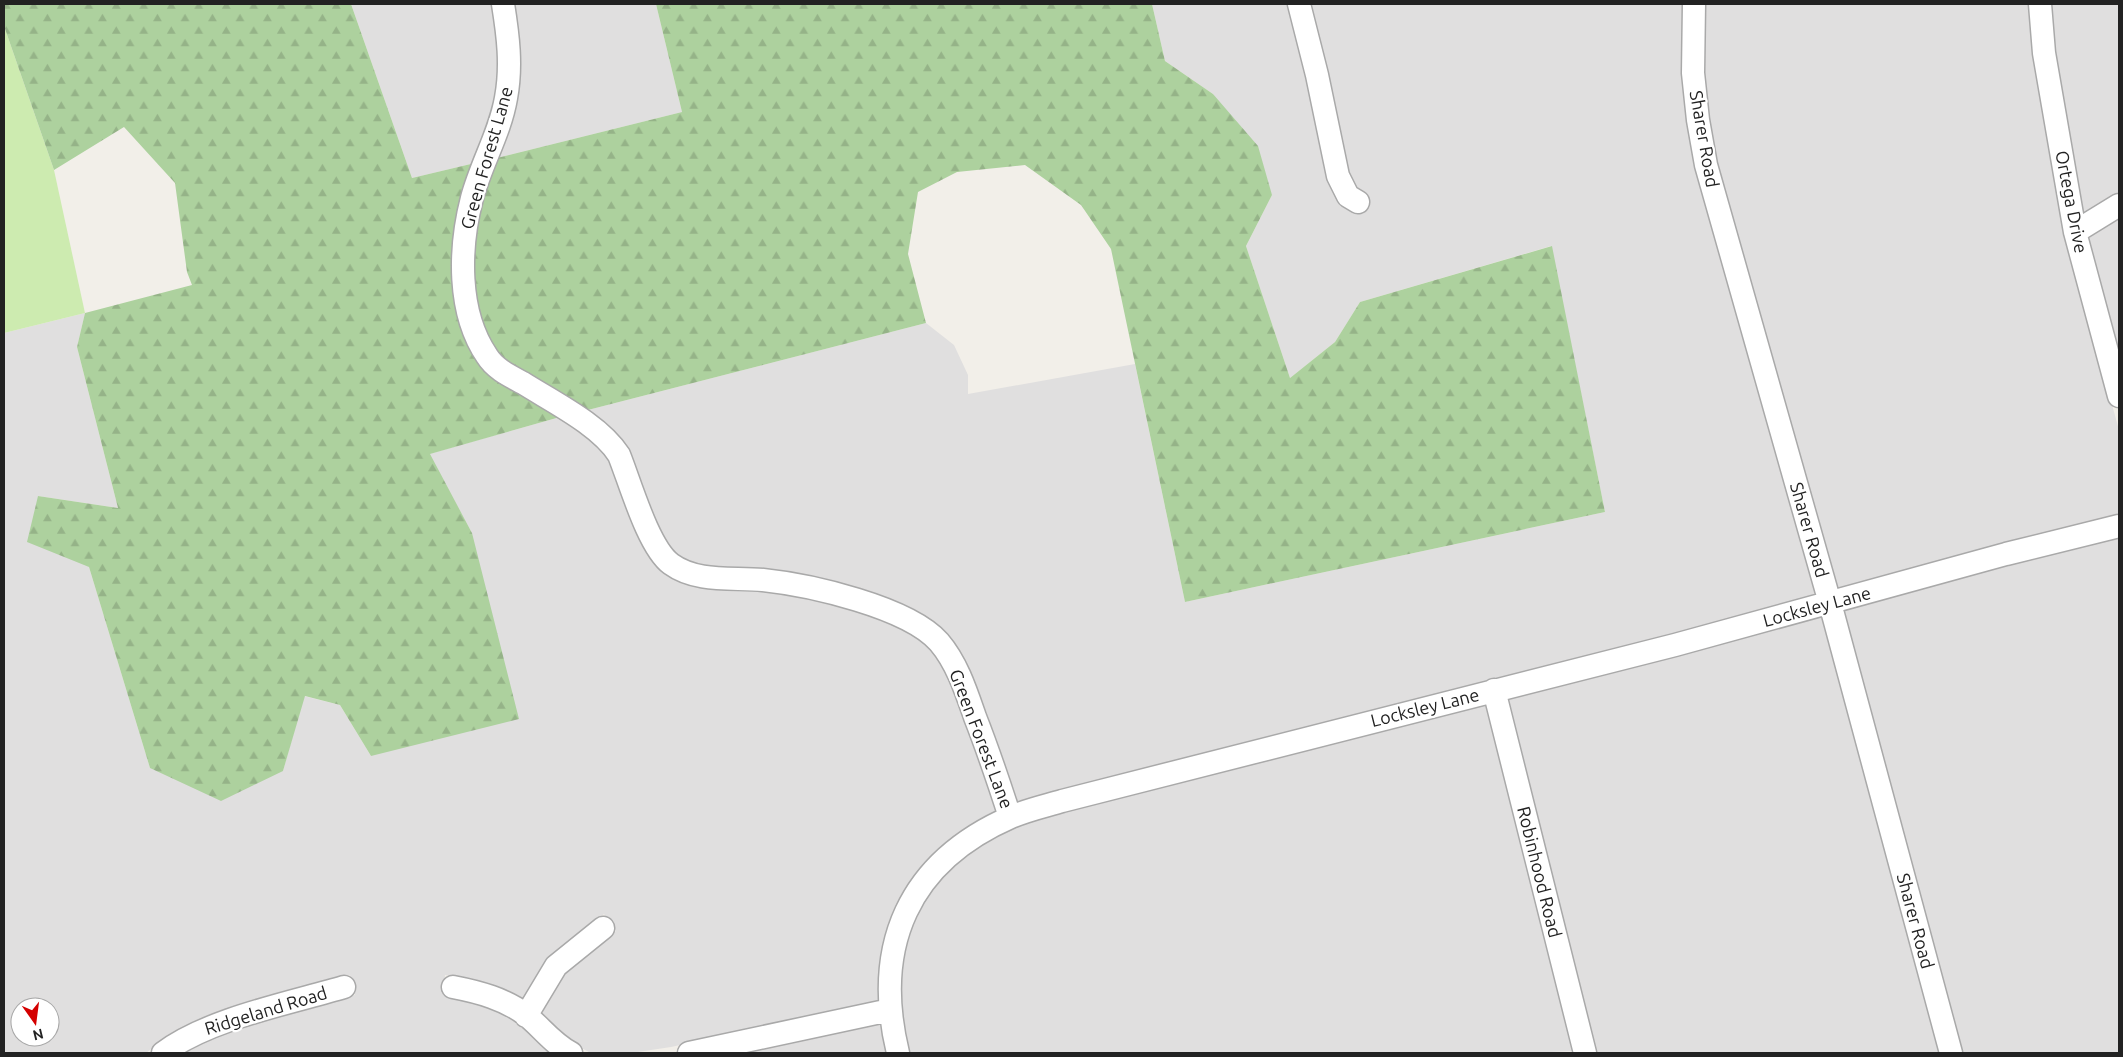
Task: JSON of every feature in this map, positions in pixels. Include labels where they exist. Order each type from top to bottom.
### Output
[{"type":"street","name":"Green Forest Lane","points":[[502,4],[508,40],[510,74],[506,100],[472,198],[463,257],[464,283],[469,313],[479,343],[488,358],[497,368],[563,408],[598,432],[614,446],[648,530],[658,549],[670,563],[683,571],[700,576],[771,581],[835,594],[899,614],[927,630],[945,651],[964,686],[1010,817]]},
{"type":"street","points":[[1299,4],[1317,76],[1338,176],[1348,196],[1358,202]]},
{"type":"street","name":"Sharer Road","points":[[1694,4],[1693,73],[1698,120],[1706,165],[1830,604],[1951,1053]]},
{"type":"street","name":"Ortega Drive","points":[[2040,4],[2044,53],[2075,232],[2119,396]]},
{"type":"street","points":[[2075,232],[2119,204]]},
{"type":"street","name":"Locksley Lane","points":[[898,1053],[890,1010],[890,965],[894,941],[903,916],[913,895],[937,866],[952,852],[1010,817],[1062,801],[1494,690],[1674,646],[2006,554],[2119,526]]},
{"type":"street","name":"Robinhood Road","points":[[1494,690],[1585,1053]]},
{"type":"street","points":[[526,1016],[556,966],[603,928]]},
{"type":"street","name":"Ridgeland Road","points":[[163,1053],[198,1032],[344,987]]},
{"type":"street","points":[[453,987],[503,1001],[526,1016],[571,1053]]},
{"type":"street","points":[[689,1053],[890,1010]]},
{"type":"shaded area","points":[[351,4],[493,4],[499,41],[497,96],[475,163],[412,178]]},
{"type":"shaded area","points":[[512,4],[656,4],[682,112],[497,158]]},
{"type":"shaded area","points":[[1152,4],[1288,4],[1290,12],[1306,4],[1685,4],[1684,74],[1818,596],[1015,804],[933,623],[901,604],[837,584],[701,566],[675,555],[584,411],[926,323],[954,345],[968,375],[968,394],[1135,364],[1185,602],[1605,512],[1551,246],[1360,302],[1335,342],[1290,378],[1246,246],[1272,195],[1213,94],[1165,61]]},
{"type":"shaded area","points":[[1703,4],[2031,4],[2083,300],[2119,430],[2119,516],[1835,591],[1715,163],[1702,74]]},
{"type":"shaded area","points":[[2049,4],[2119,4],[2119,193],[2082,216],[2054,52]]},
{"type":"shaded area","points":[[2119,217],[2119,363],[2086,237]]},
{"type":"shaded area","points":[[85,313],[77,347],[118,508],[38,496],[89,567],[150,768],[283,771],[304,696],[340,705],[371,756],[472,533],[429,454],[560,417],[593,440],[607,453],[652,556],[762,590],[797,595],[834,604],[896,624],[922,639],[933,650],[956,690],[999,811],[946,844],[930,859],[905,889],[894,911],[885,938],[881,1001],[671,1047],[631,1053],[589,1052],[570,1042],[538,1014],[562,973],[616,931],[604,914],[550,957],[523,1002],[474,981],[445,975],[443,995],[500,1010],[521,1024],[554,1053],[181,1053],[202,1042],[258,1023],[355,995],[350,975],[252,1003],[167,1037],[146,1053],[4,1053],[4,333]]},
{"type":"shaded area","points":[[2119,537],[2119,1053],[1960,1053],[1841,611]]},
{"type":"shaded area","points":[[1824,616],[1942,1053],[1595,1053],[1505,698],[1677,656]]},
{"type":"shaded area","points":[[1487,702],[1575,1051],[1527,1053],[907,1053],[899,1009],[903,944],[921,902],[944,874],[981,845],[1014,827],[1031,821]]},
{"type":"shaded area","points":[[883,1022],[888,1053],[739,1053]]},
{"type":"green space","points":[[4,4],[351,4],[412,178],[475,163],[460,314],[560,417],[430,454],[472,533],[519,719],[371,756],[340,705],[305,696],[283,771],[221,801],[150,768],[89,567],[27,542],[38,496],[118,508],[77,347],[85,313],[192,285],[187,272],[175,183],[124,127],[54,170],[4,26]]},
{"type":"green space","points":[[656,4],[1152,4],[1165,61],[1213,94],[1258,146],[1272,195],[1246,246],[1290,378],[1335,342],[1360,302],[1552,246],[1605,512],[1185,602],[1111,249],[1081,205],[1025,165],[957,172],[918,192],[908,254],[926,323],[584,411],[502,360],[491,344],[477,305],[474,284],[474,240],[477,220],[483,195],[497,158],[682,112]]},
{"type":"green space","points":[[4,26],[54,170],[85,313],[4,333]]}]
